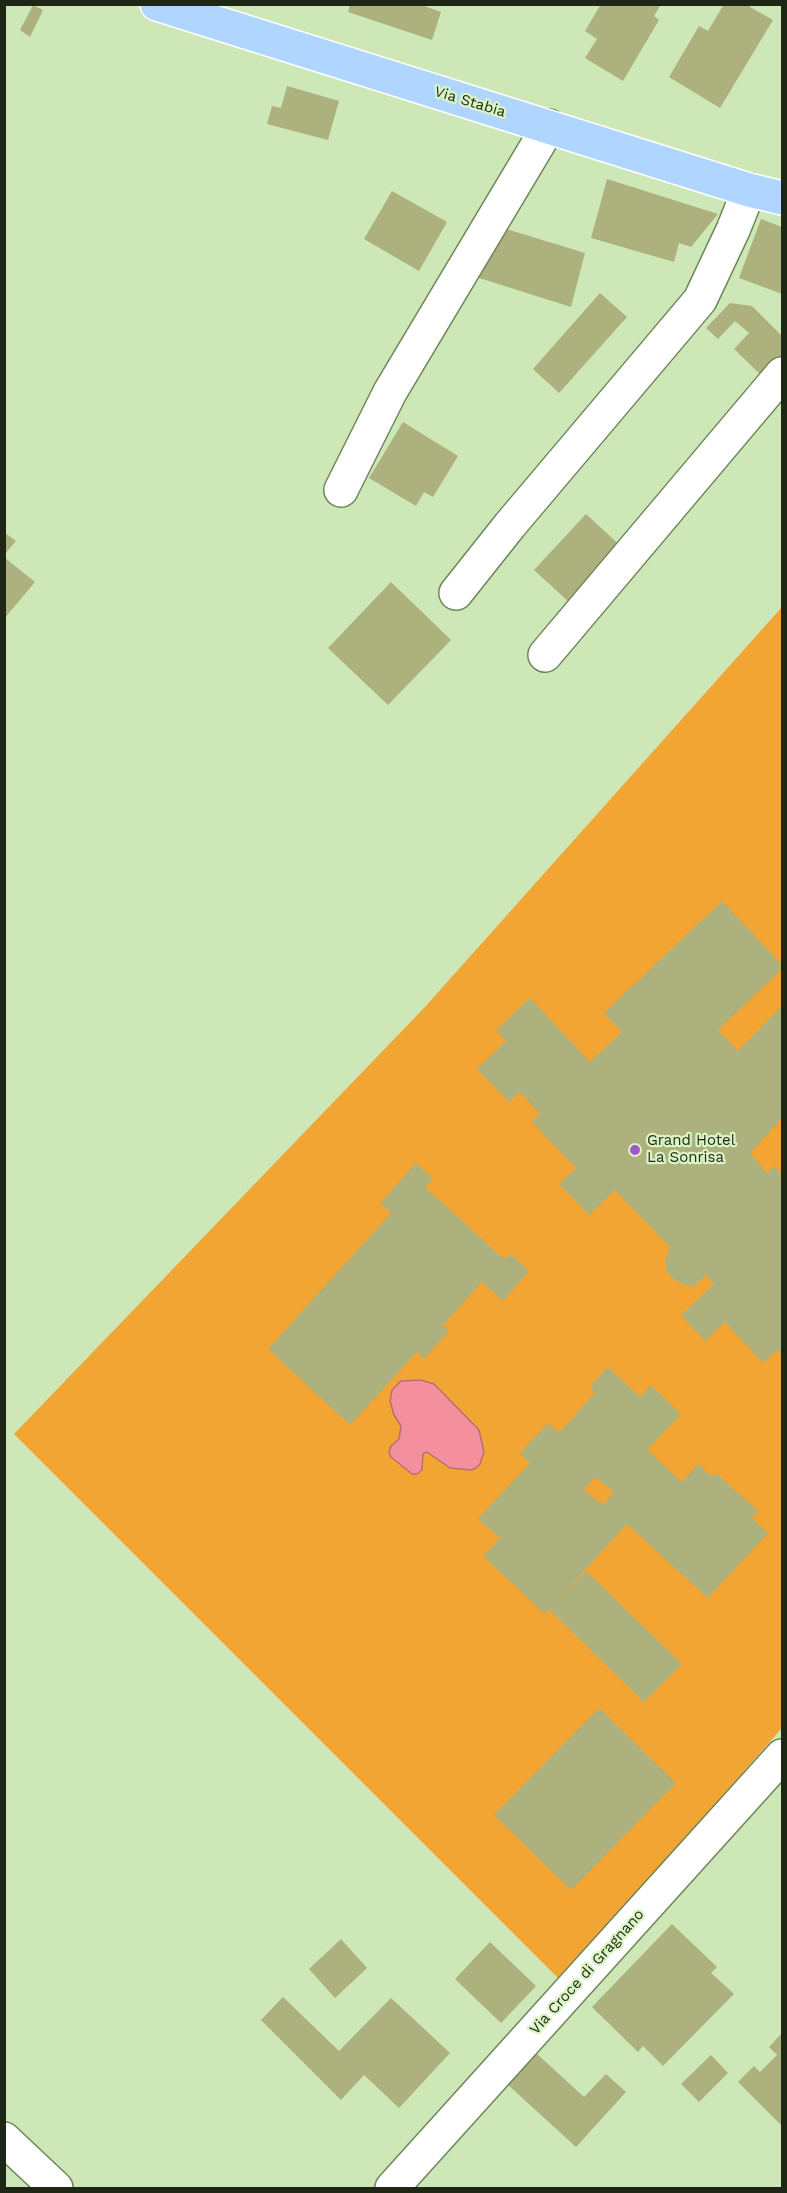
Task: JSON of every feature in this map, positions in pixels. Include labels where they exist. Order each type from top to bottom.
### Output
[{"type":"main road","name":"Via Stabia","points":[[157,4],[749,190],[783,198]]},
{"type":"street","points":[[340,490],[390,392],[549,126]]},
{"type":"street","points":[[456,593],[510,525],[700,300],[734,230],[749,190]]},
{"type":"street","points":[[545,655],[783,374]]},
{"type":"street","name":"Via Croce di Gragnano","points":[[392,2188],[783,1756]]},
{"type":"street","points":[[4,2139],[56,2188]]},
{"type":"shaded area","points":[[782,607],[782,1728],[560,1980],[14,1434],[424,1008]]},
{"type":"shaded area","points":[[421,1380],[434,1384],[479,1430],[484,1452],[476,1468],[471,1470],[450,1468],[427,1452],[423,1454],[422,1470],[417,1474],[412,1474],[391,1457],[389,1452],[391,1446],[399,1439],[401,1426],[394,1415],[390,1401],[392,1390],[401,1381]]},
{"type":"building","points":[[350,4],[419,4],[441,12],[432,40],[348,12]]},
{"type":"building","points":[[601,4],[661,4],[654,16],[659,20],[623,81],[585,58],[597,39],[585,31]]},
{"type":"building","points":[[724,4],[751,4],[750,7],[773,20],[720,108],[669,77],[699,26],[708,31]]},
{"type":"building","points":[[33,5],[43,10],[30,37],[20,30]]},
{"type":"building","points":[[287,86],[339,101],[328,140],[267,124],[272,106],[281,108]]},
{"type":"building","points":[[607,179],[718,214],[691,247],[679,243],[674,262],[591,238]]},
{"type":"building","points":[[392,191],[447,222],[419,271],[364,239]]},
{"type":"building","points":[[761,219],[782,227],[782,294],[739,278]]},
{"type":"building","points":[[503,228],[585,253],[571,307],[476,277]]},
{"type":"building","points":[[600,293],[627,317],[559,393],[533,369]]},
{"type":"building","points":[[730,303],[752,306],[782,336],[782,355],[762,376],[734,349],[749,333],[735,321],[718,339],[706,328]]},
{"type":"building","points":[[403,422],[458,456],[433,497],[424,492],[416,506],[369,478]]},
{"type":"building","points":[[586,514],[623,548],[571,604],[534,570]]},
{"type":"building","points":[[4,532],[16,541],[4,555]]},
{"type":"building","points":[[4,557],[35,582],[4,619]]},
{"type":"building","points":[[391,582],[451,640],[388,705],[328,648]]},
{"type":"building","points":[[722,901],[782,965],[782,969],[718,1030],[738,1051],[782,1006],[782,1118],[750,1153],[767,1173],[775,1166],[782,1174],[782,1356],[777,1350],[763,1363],[725,1322],[705,1341],[681,1315],[714,1284],[706,1275],[693,1287],[677,1282],[667,1272],[665,1260],[670,1247],[615,1190],[589,1215],[559,1184],[576,1168],[532,1122],[540,1114],[520,1092],[509,1102],[477,1069],[506,1041],[496,1030],[530,998],[590,1062],[622,1032],[604,1013]]},
{"type":"building","points":[[416,1163],[433,1179],[425,1187],[503,1258],[512,1255],[529,1271],[503,1301],[482,1282],[443,1325],[449,1331],[424,1359],[417,1352],[350,1425],[268,1349],[391,1213],[380,1203]]},
{"type":"building","points":[[608,1367],[640,1397],[651,1385],[681,1414],[647,1450],[682,1482],[698,1464],[712,1477],[716,1473],[758,1511],[752,1518],[768,1533],[708,1598],[627,1524],[551,1607],[586,1571],[682,1664],[644,1702],[549,1609],[545,1614],[483,1556],[500,1538],[478,1519],[530,1463],[520,1453],[548,1423],[559,1433],[595,1393],[590,1387]],"holes":[[[595,1477],[614,1492],[603,1505],[584,1490]]]},
{"type":"building","points":[[599,1708],[676,1783],[571,1890],[494,1815]]},
{"type":"building","points":[[672,1924],[717,1967],[711,1973],[734,1994],[663,2066],[643,2046],[638,2052],[592,2007]]},
{"type":"building","points":[[341,1939],[367,1968],[335,1998],[309,1969]]},
{"type":"building","points":[[490,1942],[536,1986],[501,2023],[455,1979]]},
{"type":"building","points":[[283,1997],[339,2051],[391,1998],[450,2053],[399,2108],[364,2075],[341,2100],[261,2020]]},
{"type":"building","points":[[782,2033],[782,2126],[738,2082],[754,2066],[760,2072],[777,2055],[769,2047]]},
{"type":"building","points":[[536,2053],[584,2097],[606,2074],[626,2092],[576,2147],[507,2084]]},
{"type":"building","points":[[711,2055],[728,2073],[699,2102],[681,2084]]},
{"type":"place","name":"Grand Hotel La Sonrisa","points":[[635,1150]]}]
